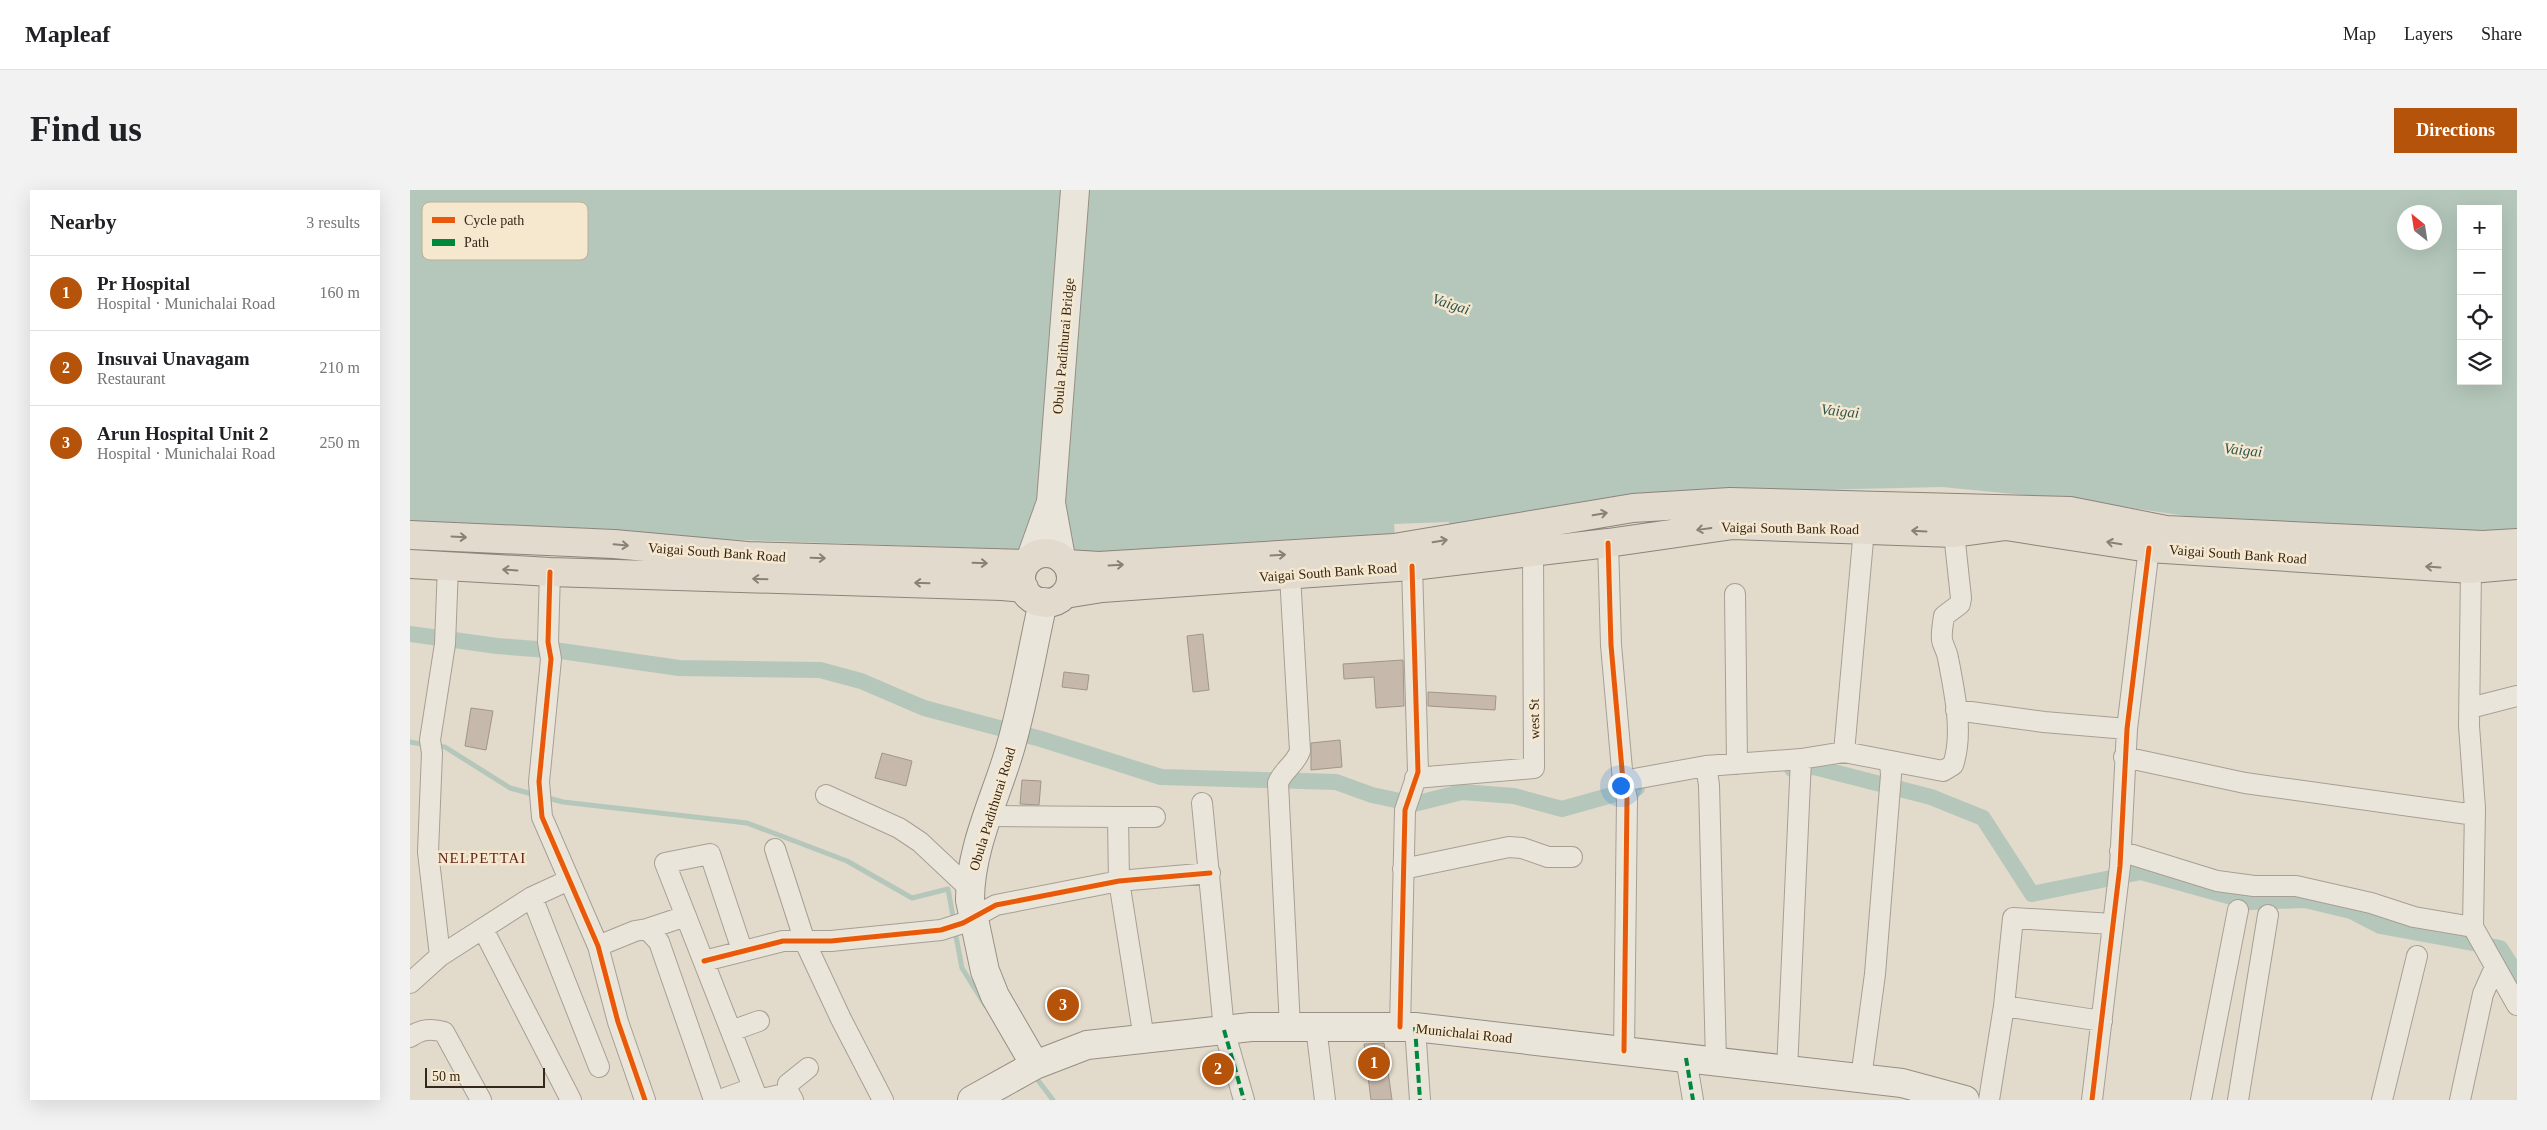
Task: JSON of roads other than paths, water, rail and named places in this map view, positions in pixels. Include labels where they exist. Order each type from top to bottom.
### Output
[{"type":"main road","name":"Obula Padithurai Bridge","points":[[1037,582],[1051,502],[1075,190]]},
{"type":"main road","name":"Obula Padithurai Bridge","points":[[1051,502],[1064,561]]},
{"type":"main road","name":"Vaigai South Bank Road","points":[[1037,582],[1046,553],[1064,561],[1099,566],[1394,548],[1633,508],[1730,502],[2070,512],[2166,530],[2483,545],[2517,543]]},
{"type":"main road","name":"Vaigai South Bank Road","points":[[410,534],[614,544],[1102,588],[1412,566],[1608,543],[1733,525],[1954,533],[2006,526],[2149,548],[2471,569],[2517,565]]},
{"type":"main road","points":[[1037,582],[1071,580],[1064,561]]},
{"type":"main road","name":"Vaigai South Bank Road","points":[[410,564],[550,572],[1002,586],[1037,582]]},
{"type":"main road","name":"Obula Padithurai Road","points":[[1026,1071],[985,971],[968,920],[970,889],[976,856],[1011,748],[1017,722],[1037,582]]},
{"type":"main road","name":"Munichalai Road","points":[[972,1100],[1026,1071],[1086,1045],[1224,1030],[1303,1027],[1407,1027],[1902,1083],[1965,1100]]},
{"type":"street","points":[[1844,752],[1864,529]]},
{"type":"street","points":[[1625,790],[1708,775],[1737,764],[1802,768],[1844,752],[1890,777],[1943,770],[1953,765],[1958,752],[1956,710],[1948,654],[1943,646],[1942,637],[1944,616],[1960,604],[1962,598],[1954,533]]},
{"type":"street","points":[[1608,543],[1610,645],[1625,790],[1624,1051]]},
{"type":"street","points":[[2092,1100],[2120,858],[2126,729],[2149,548]]},
{"type":"street","name":"west St","points":[[1410,794],[1534,768],[1533,551]]},
{"type":"street","points":[[440,956],[419,851],[446,637],[448,566]]},
{"type":"street","points":[[1412,566],[1418,772],[1410,794],[1403,869],[1407,1027],[1420,1100]]},
{"type":"street","points":[[2471,569],[2470,708],[2475,815],[2474,931],[2517,1005]]},
{"type":"street","points":[[550,572],[550,650],[539,782],[542,817],[598,946],[618,1022],[645,1100]]},
{"type":"street","points":[[1290,575],[1300,751],[1293,765],[1280,777],[1303,1027],[1325,1100]]},
{"type":"street","points":[[1735,594],[1737,764]]},
{"type":"street","points":[[2470,708],[2517,696]]},
{"type":"street","points":[[1956,710],[2044,722],[2126,729]]},
{"type":"street","points":[[2124,756],[2245,783],[2475,815]]},
{"type":"street","points":[[1787,1070],[1802,768]]},
{"type":"street","points":[[1708,775],[1716,1061]]},
{"type":"street","points":[[1861,1078],[1875,974],[1890,777]]},
{"type":"street","points":[[826,795],[899,828],[920,842],[970,889]]},
{"type":"street","points":[[1202,803],[1224,1030],[1244,1100]]},
{"type":"street","points":[[989,816],[1155,817]]},
{"type":"street","points":[[1118,818],[1119,882],[1144,1039]]},
{"type":"street","points":[[1403,869],[1508,847],[1522,848],[1548,857],[1572,857]]},
{"type":"street","points":[[775,849],[805,942],[841,1019],[883,1100]]},
{"type":"street","points":[[742,950],[710,854],[665,863],[756,1096]]},
{"type":"street","points":[[2120,858],[2217,881],[2254,886],[2296,886],[2371,903],[2414,917],[2474,931]]},
{"type":"street","points":[[704,961],[783,941],[805,942],[941,930],[968,920],[996,906],[1119,882],[1210,873]]},
{"type":"street","points":[[410,983],[440,956],[532,897],[569,880]]},
{"type":"street","points":[[532,897],[599,1067]]},
{"type":"street","points":[[2201,1100],[2238,910]]},
{"type":"street","points":[[598,946],[635,930],[647,929],[686,916]]},
{"type":"street","points":[[2238,1100],[2268,916]]},
{"type":"street","points":[[1989,1100],[2004,1006],[2013,918],[2113,924]]},
{"type":"street","points":[[483,929],[570,1100]]},
{"type":"street","points":[[647,929],[659,942],[714,1100]]},
{"type":"street","points":[[2382,1100],[2417,956]]},
{"type":"street","points":[[2460,1100],[2483,994],[2492,962]]},
{"type":"street","points":[[2004,1006],[2102,1020]]},
{"type":"street","points":[[731,1031],[759,1021]]},
{"type":"street","points":[[586,1032],[618,1022]]},
{"type":"street","points":[[410,1037],[423,1030],[433,1028],[444,1032],[481,1100]]},
{"type":"street","points":[[1686,1058],[1692,1100]]},
{"type":"street","points":[[720,1100],[756,1096],[791,1096],[788,1084],[808,1068]]},
{"type":"water","name":"Vaigai","points":[[410,190],[2517,190],[2517,528],[2477,532],[2199,518],[2085,501],[1942,487],[1636,494],[1450,532],[1449,522],[1394,524],[1395,537],[1094,552],[710,539],[410,522]]},
{"type":"waterway","points":[[410,634],[497,646],[561,651],[679,668],[820,670],[861,681],[924,708],[1041,739],[1161,777],[1336,782],[1372,795],[1414,804],[1462,792],[1514,796],[1562,809],[1637,788]]},
{"type":"waterway","points":[[410,742],[427,745]]},
{"type":"waterway","points":[[435,746],[445,747],[510,788],[536,795]]},
{"type":"waterway","points":[[1792,769],[1814,767],[1931,797],[1983,818],[2032,894],[2141,872],[2250,902],[2305,900],[2351,911],[2380,926],[2500,948],[2517,974]]},
{"type":"waterway","points":[[545,797],[563,802],[747,823],[847,861],[912,898],[948,889],[954,922]]},
{"type":"waterway","points":[[955,931],[962,968],[985,1005]]},
{"type":"waterway","points":[[1034,1075],[1053,1100]]},
{"type":"place","name":"Arun Hospital Unit 2","points":[[1063,1005]]},
{"type":"place","name":"Pr Hospital","points":[[1374,1063]]},
{"type":"place","name":"Insuvai Unavagam","points":[[1218,1069]]},
{"type":"district","name":"NELPETTAI","points":[[482,858]]}]
